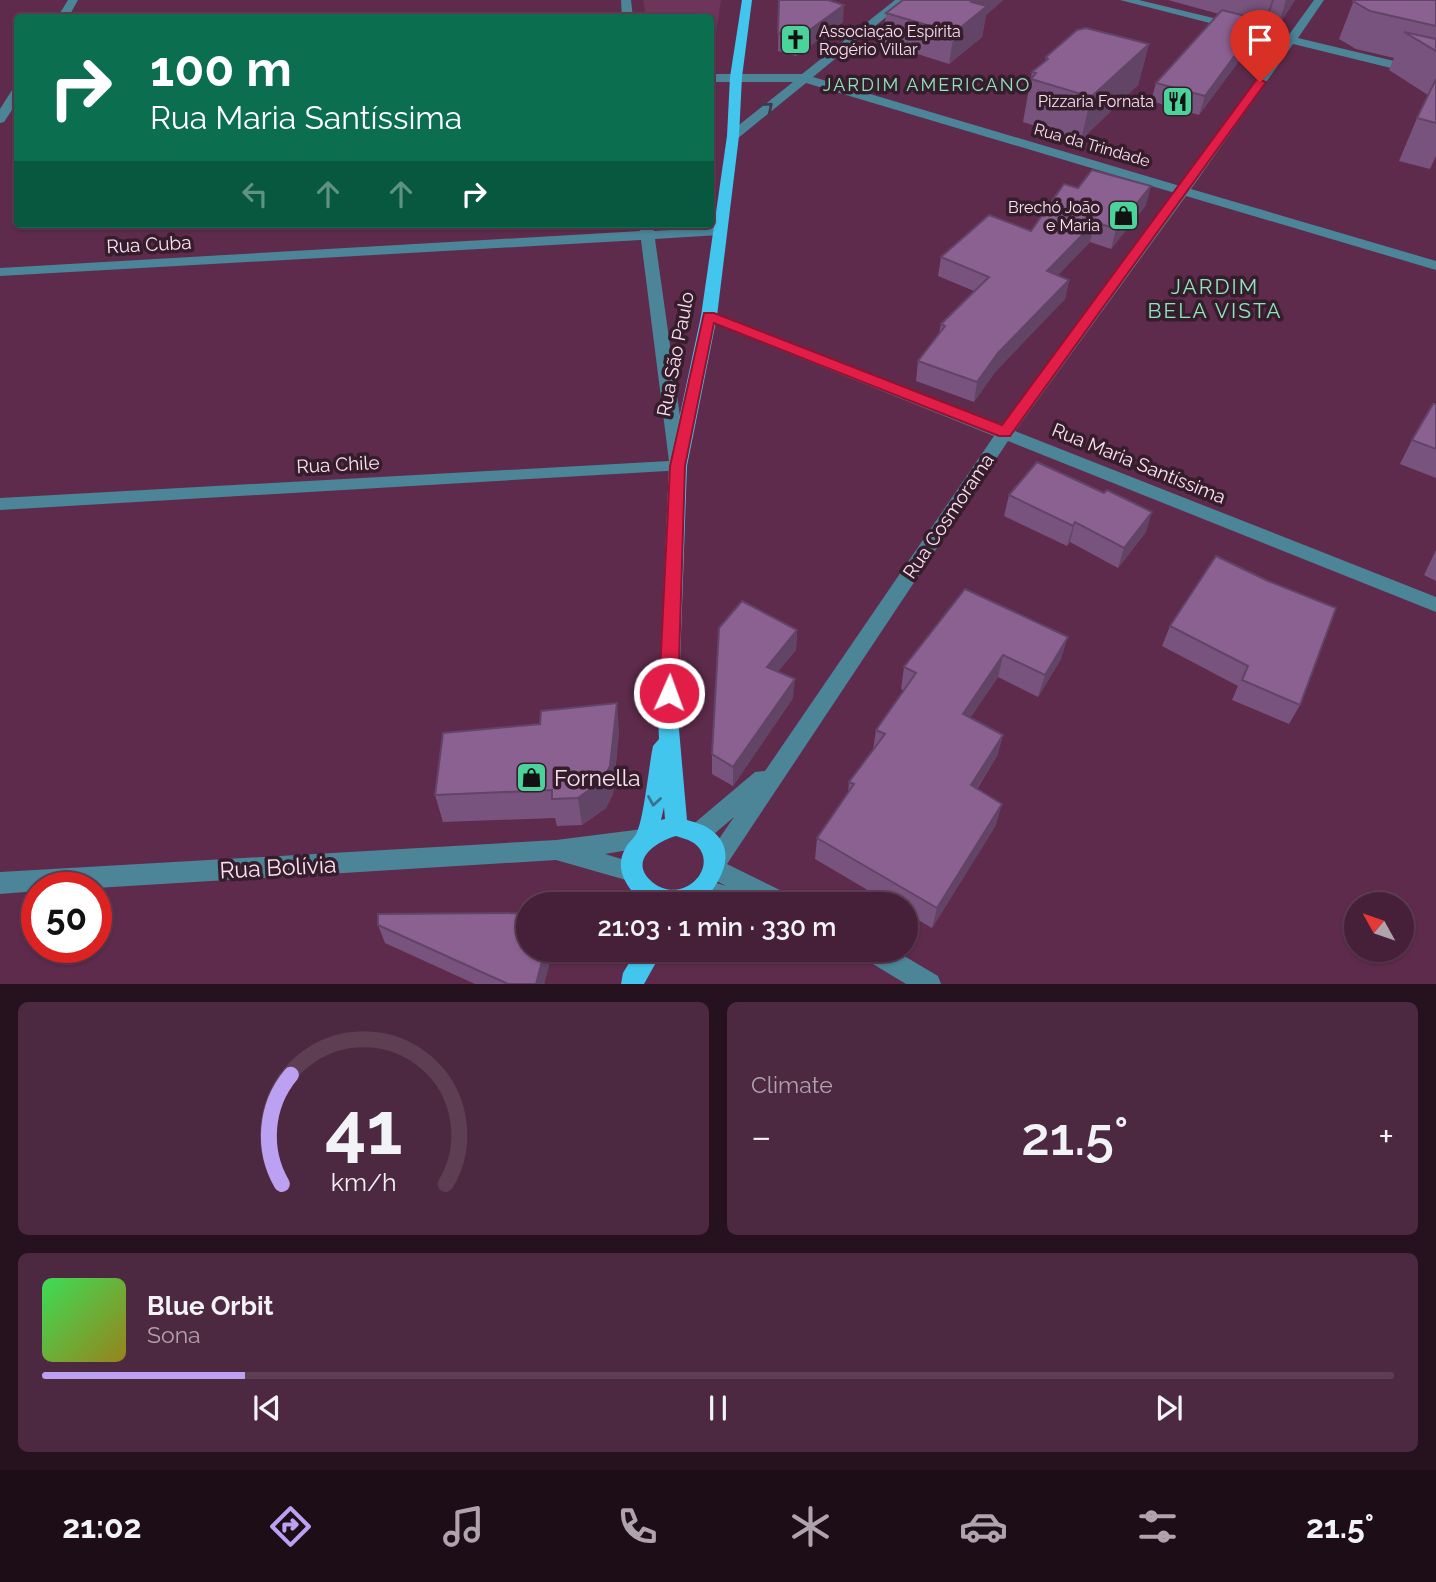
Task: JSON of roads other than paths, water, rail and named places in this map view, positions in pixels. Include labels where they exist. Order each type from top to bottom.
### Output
[{"type":"main road","name":"Rua São Paulo","points":[[676,826],[668,718],[678,466],[709,316],[733,136],[736,77],[747,0]]},
{"type":"main road","name":"Rua São Paulo","points":[[646,837],[668,718]]},
{"type":"main road","points":[[636,887],[634,855],[646,837],[658,829],[676,826],[699,833],[714,851],[715,865],[704,890],[700,892]]},
{"type":"main road","points":[[632,982],[634,962]]},
{"type":"main road","points":[[632,982],[644,962]]},
{"type":"street","points":[[733,136],[902,0]]},
{"type":"street","points":[[1125,0],[1436,75]]},
{"type":"street","name":"Rua Cosmorama","points":[[715,865],[779,765],[1005,432],[1320,0]]},
{"type":"street","name":"Rua da Trindade","points":[[714,78],[802,78],[1436,266]]},
{"type":"street","points":[[0,119],[8,107]]},
{"type":"street","points":[[646,230],[678,466]]},
{"type":"street","name":"Rua Cuba","points":[[0,272],[646,230],[719,231]]},
{"type":"street","name":"Rua Maria Santíssima","points":[[709,316],[1436,605]]},
{"type":"street","name":"Rua Chile","points":[[0,504],[678,466]]},
{"type":"street","name":"Rua Cosmorama","points":[[699,833],[779,765]]},
{"type":"street","name":"Rua Bolívia","points":[[0,883],[556,850],[646,837]]},
{"type":"street","name":"Rua Bolívia","points":[[556,850],[636,887]]},
{"type":"street","points":[[715,865],[763,892]]},
{"type":"street","points":[[704,890],[711,892]]},
{"type":"street","points":[[891,962],[929,984]]},
{"type":"place","name":"Associação Espírita Rogério Villar","points":[[796,40]]},
{"type":"place","name":"Pizzaria Fornata","points":[[1177,101]]},
{"type":"place","name":"Brechó João e Maria","points":[[1123,216]]},
{"type":"place","name":"Fornella","points":[[531,777]]},
{"type":"district","name":"JARDIM AMERICANO","points":[[927,84]]},
{"type":"district","name":"JARDIM BELA VISTA","points":[[1215,298]]}]
